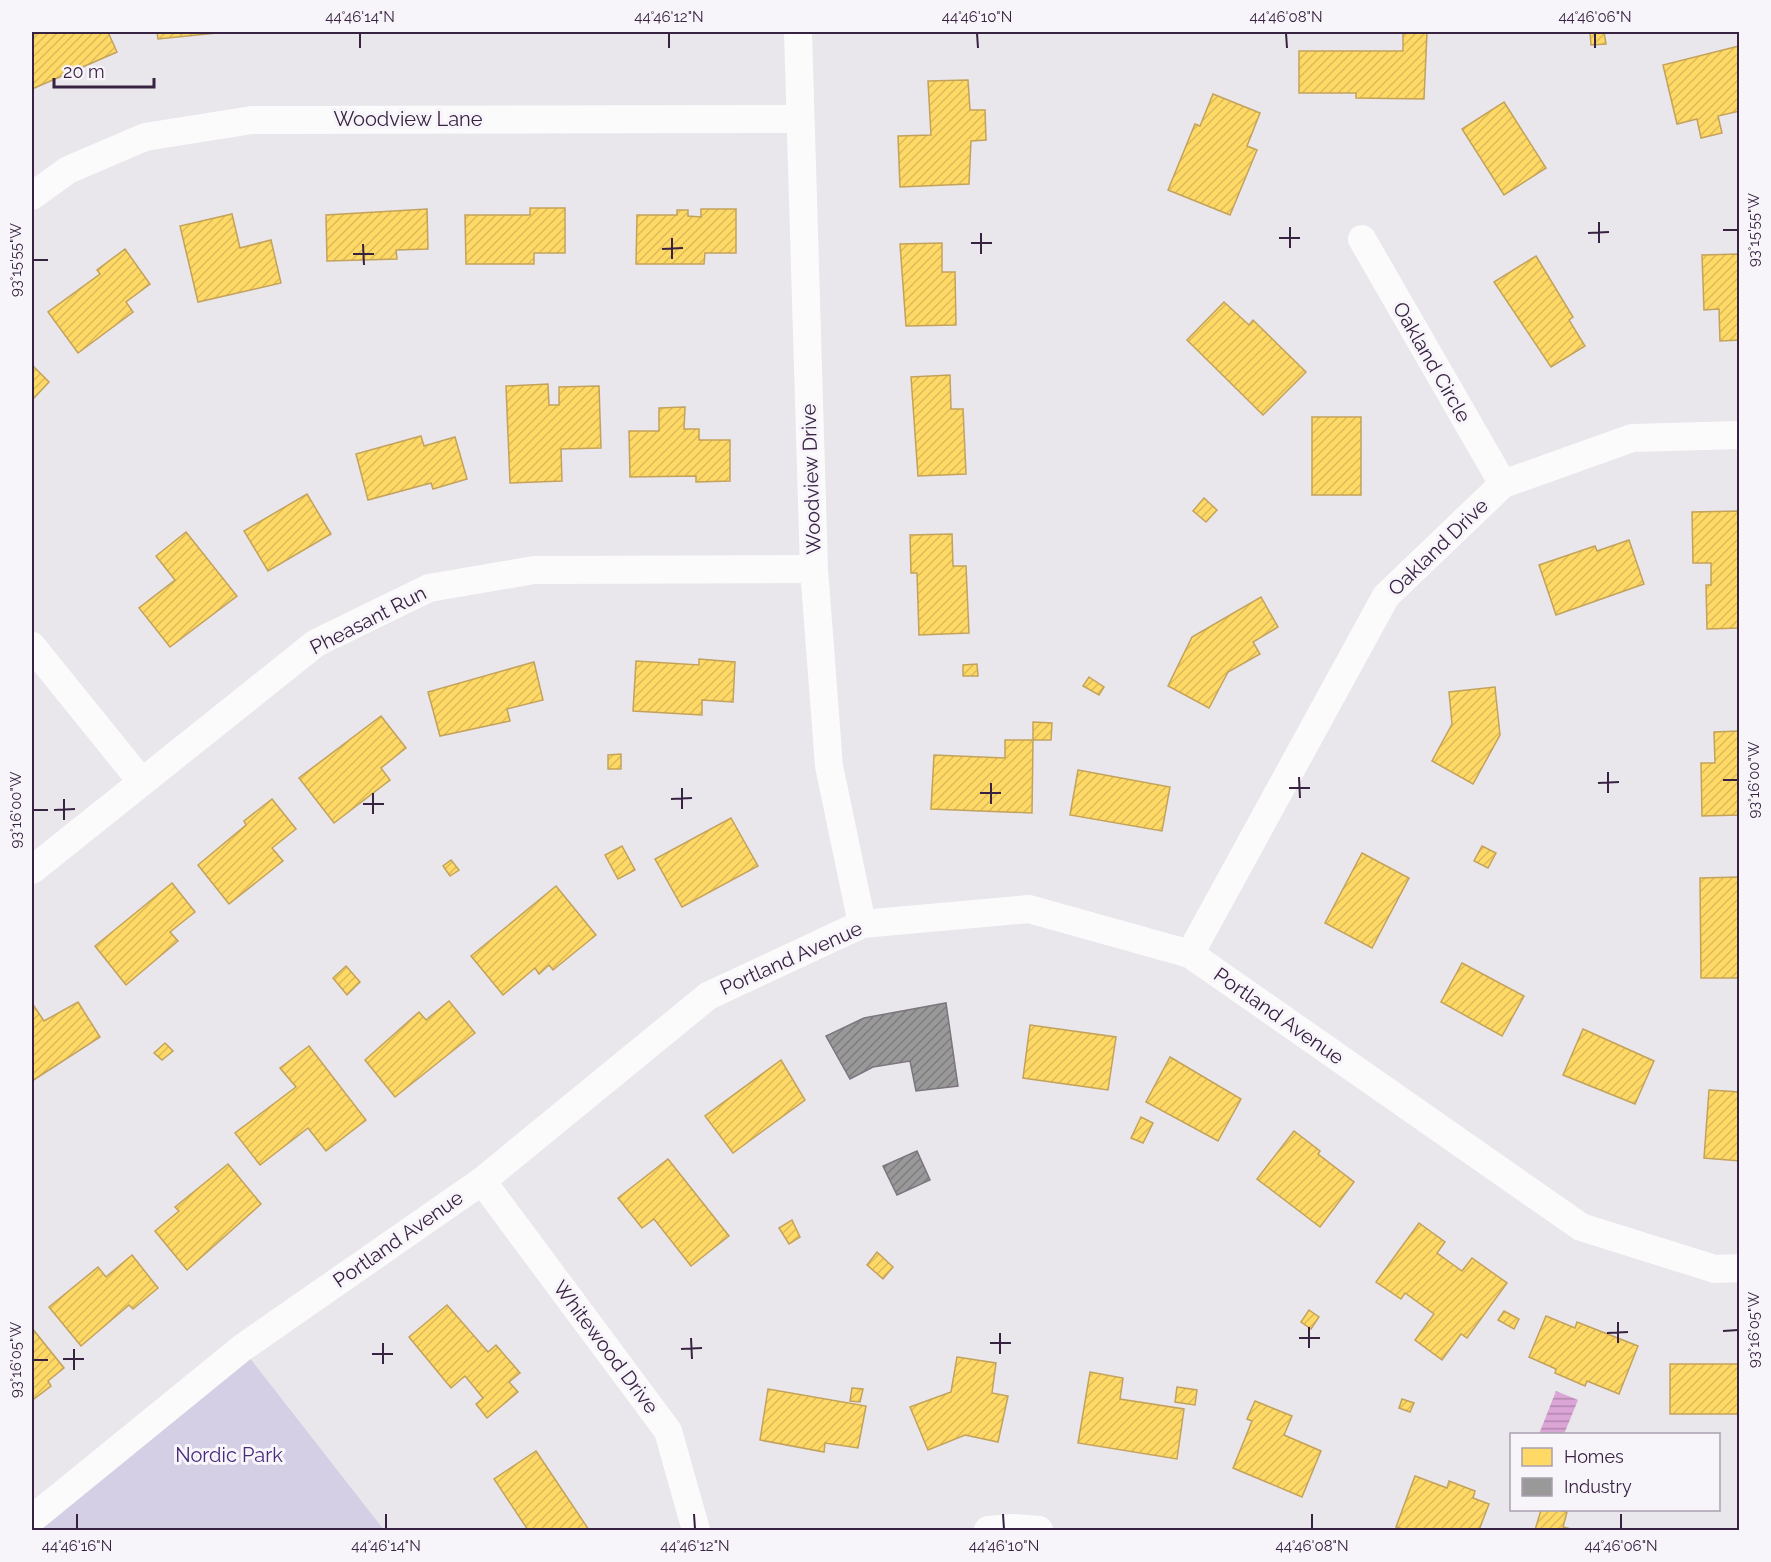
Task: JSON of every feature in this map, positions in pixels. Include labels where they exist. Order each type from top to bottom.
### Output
[{"type":"street","name":"Woodview Drive","points":[[798,32],[814,569],[829,766],[862,924]]},
{"type":"street","name":"Woodview Lane","points":[[32,196],[68,170],[145,137],[252,120],[800,119]]},
{"type":"street","name":"Oakland Circle","points":[[1362,239],[1503,484]]},
{"type":"street","name":"Oakland Drive","points":[[1190,954],[1386,596],[1503,484],[1632,438],[1740,435]]},
{"type":"street","name":"Pheasant Run","points":[[32,870],[316,643],[429,588],[534,570],[814,569]]},
{"type":"street","points":[[32,646],[141,781]]},
{"type":"street","name":"Portland Avenue","points":[[32,1519],[242,1348],[482,1181],[708,996],[862,924],[1029,909],[1190,954],[1581,1227],[1715,1269],[1740,1268]]},
{"type":"street","name":"Whitewood Drive","points":[[482,1181],[668,1431],[696,1530]]},
{"type":"street","points":[[988,1530],[1014,1528],[1039,1530]]},
{"type":"green space","name":"Nordic Park","points":[[242,1348],[384,1530],[32,1530]]},
{"type":"shaded area","points":[[1556,1391],[1578,1400],[1564,1433],[1539,1433]]},
{"type":"building: Homes","points":[[39,32],[108,32],[117,52],[32,89],[32,35]]},
{"type":"building: Homes","points":[[157,32],[227,32],[158,39]]},
{"type":"building: Homes","points":[[1403,32],[1427,32],[1424,99],[1356,98],[1356,93],[1299,93],[1299,51],[1403,51]]},
{"type":"building: Homes","points":[[1590,32],[1604,32],[1606,44],[1591,45]]},
{"type":"building: Homes","points":[[1739,46],[1740,111],[1718,116],[1722,133],[1701,138],[1697,119],[1677,124],[1663,65]]},
{"type":"building: Homes","points":[[968,80],[970,110],[985,110],[986,140],[971,141],[969,184],[900,187],[898,136],[931,135],[928,81]]},
{"type":"building: Homes","points":[[1213,94],[1260,113],[1247,146],[1257,150],[1230,215],[1168,190],[1195,124],[1200,126]]},
{"type":"building: Homes","points":[[1504,102],[1546,168],[1504,195],[1462,129]]},
{"type":"building: Homes","points":[[530,208],[565,208],[565,253],[534,253],[534,264],[466,264],[465,215],[530,215]]},
{"type":"building: Homes","points":[[427,209],[428,249],[396,250],[397,259],[327,261],[326,215]]},
{"type":"building: Homes","points":[[701,209],[736,209],[736,253],[705,253],[704,264],[636,264],[637,215],[677,215],[677,210],[688,210],[688,216],[701,217]]},
{"type":"building: Homes","points":[[232,214],[240,248],[271,240],[281,283],[198,302],[180,226]]},
{"type":"building: Homes","points":[[942,243],[942,272],[955,272],[956,325],[906,326],[900,244]]},
{"type":"building: Homes","points":[[125,249],[150,284],[126,302],[133,312],[78,353],[48,312],[100,274],[97,270]]},
{"type":"building: Homes","points":[[1740,254],[1740,340],[1720,341],[1719,309],[1704,310],[1702,255]]},
{"type":"building: Homes","points":[[1536,256],[1573,317],[1569,320],[1585,346],[1551,367],[1494,282]]},
{"type":"building: Homes","points":[[1224,302],[1249,325],[1253,320],[1306,372],[1263,415],[1187,340]]},
{"type":"building: Homes","points":[[32,365],[49,382],[32,400]]},
{"type":"building: Homes","points":[[950,375],[951,409],[963,409],[966,474],[918,476],[911,377]]},
{"type":"building: Homes","points":[[548,384],[549,405],[559,405],[559,387],[599,386],[601,448],[561,449],[562,481],[510,483],[506,386]]},
{"type":"building: Homes","points":[[685,407],[684,429],[699,429],[699,440],[730,440],[730,481],[696,482],[696,476],[630,477],[629,431],[659,431],[659,408]]},
{"type":"building: Homes","points":[[1312,417],[1361,417],[1361,495],[1312,495]]},
{"type":"building: Homes","points":[[421,436],[424,446],[455,437],[467,479],[433,489],[431,483],[368,500],[356,454]]},
{"type":"building: Homes","points":[[307,494],[331,534],[268,571],[244,531]]},
{"type":"building: Homes","points":[[1204,498],[1217,510],[1206,522],[1193,511]]},
{"type":"building: Homes","points":[[1740,511],[1740,628],[1707,629],[1706,585],[1711,585],[1711,563],[1693,563],[1692,512]]},
{"type":"building: Homes","points":[[186,532],[237,596],[170,647],[139,608],[175,580],[156,556]]},
{"type":"building: Homes","points":[[952,534],[953,566],[966,566],[969,633],[919,635],[917,573],[911,573],[910,535]]},
{"type":"building: Homes","points":[[1629,540],[1644,584],[1556,615],[1539,565],[1595,546],[1597,551]]},
{"type":"building: Homes","points":[[1261,597],[1278,627],[1253,642],[1260,654],[1228,672],[1209,708],[1168,686],[1192,637]]},
{"type":"building: Homes","points":[[699,659],[735,662],[733,702],[702,700],[702,715],[633,711],[636,661],[699,665]]},
{"type":"building: Homes","points":[[534,662],[543,700],[507,709],[510,721],[440,736],[428,692]]},
{"type":"building: Homes","points":[[977,664],[978,676],[963,676],[963,665]]},
{"type":"building: Homes","points":[[1089,677],[1104,687],[1099,695],[1083,686]]},
{"type":"building: Homes","points":[[1495,687],[1500,735],[1473,784],[1432,761],[1452,724],[1449,692]]},
{"type":"building: Homes","points":[[381,716],[406,748],[381,768],[390,780],[334,823],[299,778]]},
{"type":"building: Homes","points":[[1033,722],[1052,723],[1051,740],[1033,740]]},
{"type":"building: Homes","points":[[1740,731],[1740,815],[1702,816],[1701,763],[1715,763],[1714,732]]},
{"type":"building: Homes","points":[[1005,740],[1033,740],[1032,813],[931,809],[934,755],[1005,758]]},
{"type":"building: Homes","points":[[621,754],[621,769],[608,769],[608,755]]},
{"type":"building: Homes","points":[[1078,770],[1170,787],[1162,831],[1070,815]]},
{"type":"building: Homes","points":[[272,799],[296,829],[272,848],[283,861],[229,904],[198,865],[246,825],[244,821]]},
{"type":"building: Homes","points":[[731,818],[758,866],[682,907],[655,859]]},
{"type":"building: Homes","points":[[622,846],[635,870],[618,879],[605,855]]},
{"type":"building: Homes","points":[[1482,846],[1496,853],[1488,868],[1474,861]]},
{"type":"building: Homes","points":[[1362,853],[1409,878],[1372,948],[1325,923]]},
{"type":"building: Homes","points":[[451,860],[459,870],[450,876],[443,866]]},
{"type":"building: Homes","points":[[1740,877],[1740,978],[1701,978],[1700,878]]},
{"type":"building: Homes","points":[[172,883],[195,912],[170,932],[178,941],[126,985],[95,946]]},
{"type":"building: Homes","points":[[556,886],[596,935],[553,970],[549,965],[539,974],[535,968],[503,995],[471,956]]},
{"type":"building: Homes","points":[[1462,963],[1524,996],[1502,1036],[1441,1002]]},
{"type":"building: Homes","points":[[346,966],[360,982],[347,995],[333,978]]},
{"type":"building: Homes","points":[[449,1001],[475,1033],[395,1097],[365,1060],[419,1012],[426,1020]]},
{"type":"building: Homes","points":[[78,1002],[100,1037],[32,1081],[32,1003],[44,1021]]},
{"type":"building: Homes","points":[[1030,1025],[1116,1037],[1108,1090],[1023,1078]]},
{"type":"building: Homes","points":[[1583,1029],[1654,1061],[1635,1104],[1563,1075]]},
{"type":"building: Homes","points":[[165,1043],[173,1051],[162,1060],[154,1053]]},
{"type":"building: Homes","points":[[309,1046],[366,1120],[326,1151],[308,1128],[260,1165],[235,1133],[296,1087],[280,1068]]},
{"type":"building: Homes","points":[[1170,1057],[1241,1099],[1218,1141],[1146,1102]]},
{"type":"building: Homes","points":[[781,1060],[805,1100],[733,1153],[705,1116]]},
{"type":"building: Homes","points":[[1709,1090],[1740,1092],[1740,1161],[1704,1158]]},
{"type":"building: Homes","points":[[1141,1117],[1153,1123],[1143,1143],[1131,1138]]},
{"type":"building: Homes","points":[[1294,1131],[1320,1151],[1318,1154],[1354,1182],[1320,1227],[1257,1179]]},
{"type":"building: Homes","points":[[668,1159],[729,1236],[691,1266],[654,1219],[642,1228],[618,1198]]},
{"type":"building: Homes","points":[[228,1164],[261,1204],[187,1270],[155,1231],[179,1211],[175,1207]]},
{"type":"building: Homes","points":[[792,1220],[800,1237],[789,1244],[779,1228]]},
{"type":"building: Homes","points":[[1419,1223],[1445,1242],[1437,1253],[1462,1271],[1472,1258],[1507,1283],[1467,1338],[1461,1334],[1442,1360],[1415,1340],[1434,1314],[1405,1293],[1401,1299],[1376,1282]]},
{"type":"building: Homes","points":[[877,1252],[893,1267],[883,1279],[867,1265]]},
{"type":"building: Homes","points":[[132,1255],[158,1288],[133,1309],[129,1305],[81,1346],[49,1307],[98,1267],[106,1277]]},
{"type":"building: Homes","points":[[447,1305],[488,1352],[496,1345],[520,1373],[509,1382],[518,1392],[487,1418],[476,1404],[483,1398],[465,1376],[451,1388],[409,1337]]},
{"type":"building: Homes","points":[[1309,1310],[1319,1317],[1311,1329],[1301,1322]]},
{"type":"building: Homes","points":[[1504,1311],[1519,1319],[1514,1329],[1498,1320]]},
{"type":"building: Homes","points":[[1546,1316],[1575,1328],[1577,1322],[1638,1346],[1619,1394],[1587,1381],[1585,1386],[1555,1373],[1556,1369],[1529,1357]]},
{"type":"building: Homes","points":[[32,1328],[64,1368],[48,1381],[51,1386],[34,1399],[32,1397]]},
{"type":"building: Homes","points":[[957,1357],[996,1363],[992,1393],[1008,1396],[998,1442],[965,1435],[928,1450],[910,1407],[951,1392]]},
{"type":"building: Homes","points":[[1670,1364],[1740,1364],[1740,1414],[1670,1414]]},
{"type":"building: Homes","points":[[1090,1372],[1123,1378],[1120,1399],[1184,1409],[1177,1459],[1078,1443]]},
{"type":"building: Homes","points":[[1177,1387],[1197,1390],[1195,1405],[1175,1402]]},
{"type":"building: Homes","points":[[852,1388],[863,1389],[860,1402],[850,1401]]},
{"type":"building: Homes","points":[[768,1389],[866,1406],[858,1448],[825,1443],[824,1452],[760,1440]]},
{"type":"building: Homes","points":[[1402,1399],[1414,1403],[1410,1412],[1399,1408]]},
{"type":"building: Homes","points":[[1255,1401],[1292,1416],[1284,1435],[1321,1451],[1302,1497],[1233,1468],[1252,1421],[1247,1419]]},
{"type":"building: Homes","points":[[536,1451],[589,1530],[528,1530],[494,1479]]},
{"type":"building: Homes","points":[[1415,1476],[1447,1488],[1449,1481],[1475,1491],[1473,1498],[1489,1504],[1479,1530],[1406,1530],[1396,1527]]},
{"type":"building: Homes","points":[[1541,1511],[1562,1511],[1567,1512],[1563,1527],[1575,1530],[1535,1530]]},
{"type":"building: Industry","points":[[946,1003],[958,1086],[916,1091],[910,1061],[873,1067],[850,1079],[826,1036],[864,1018]]},
{"type":"building: Industry","points":[[917,1151],[930,1180],[897,1195],[883,1166]]}]
